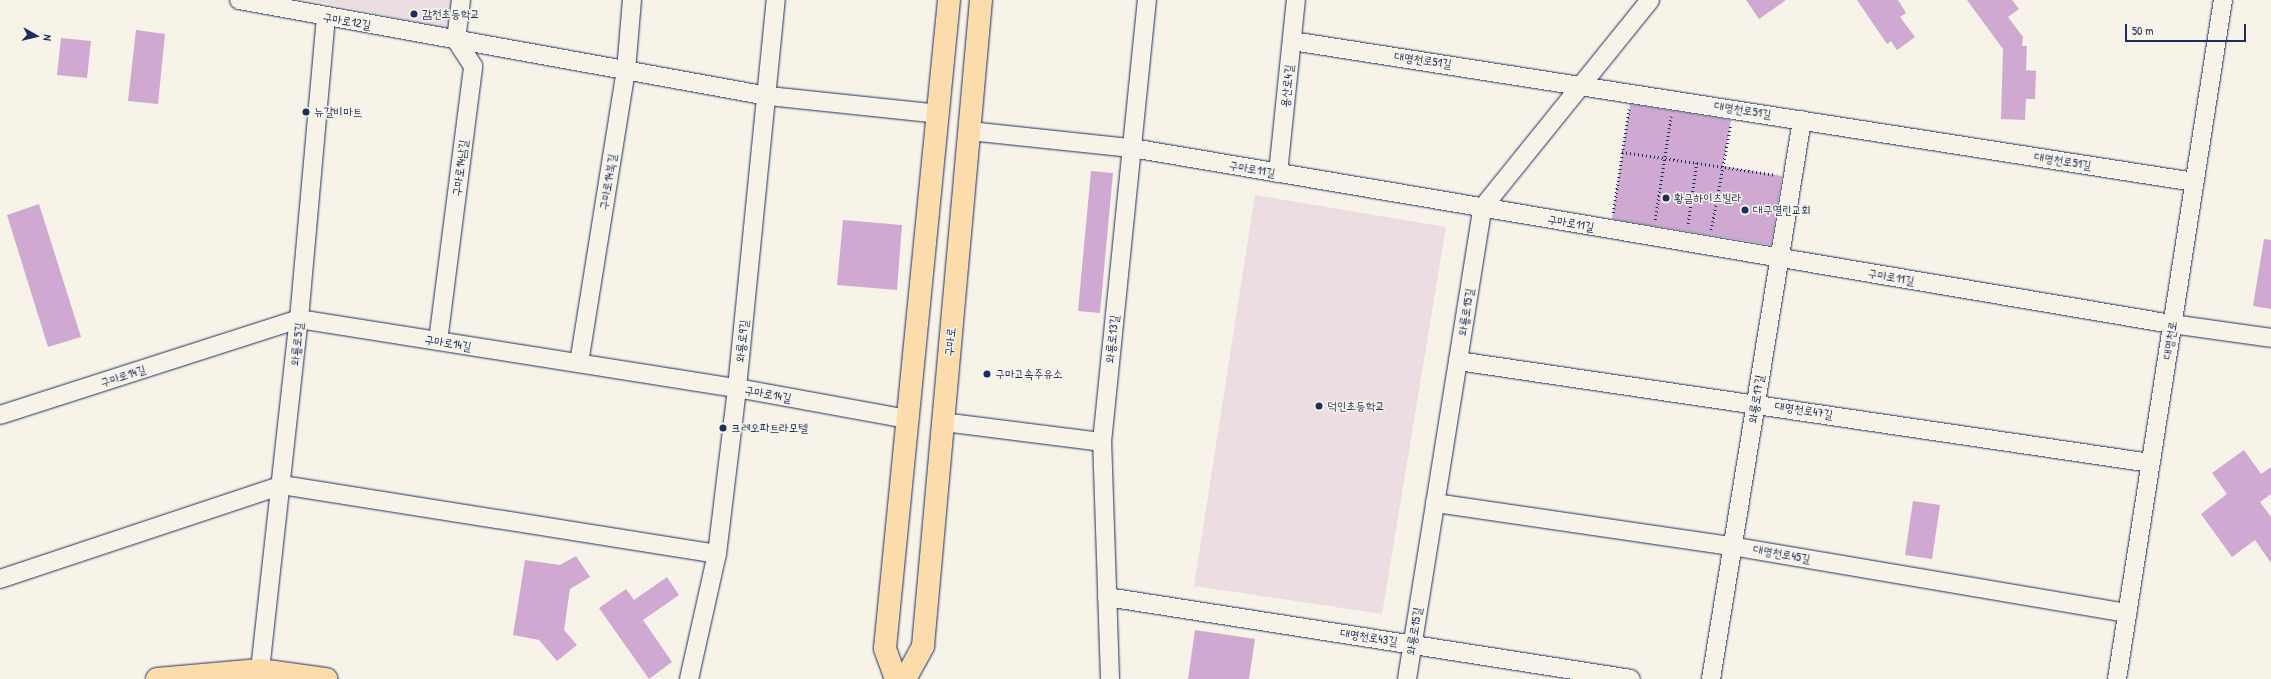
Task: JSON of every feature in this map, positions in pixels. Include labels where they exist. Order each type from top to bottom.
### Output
[{"type":"main road","points":[[896,679],[885,648],[949,0]]},
{"type":"main road","name":"구마로","points":[[905,679],[923,646],[981,0]]},
{"type":"main road","points":[[157,679],[260,670],[326,679]]},
{"type":"street","name":"구마로12길","points":[[239,0],[768,96],[938,114]]},
{"type":"street","points":[[456,40],[461,0]]},
{"type":"street","name":"구마로14북길","points":[[579,363],[626,71],[632,0]]},
{"type":"street","name":"와룡로9길","points":[[689,679],[717,554],[737,388],[768,96],[776,0]]},
{"type":"street","name":"와룡로13길","points":[[1110,679],[1102,442],[1147,0]]},
{"type":"street","name":"용산로4길","points":[[1278,173],[1296,0]]},
{"type":"street","name":"와룡로15길","points":[[1407,679],[1483,208],[1581,84],[1650,0]]},
{"type":"street","name":"대명천로","points":[[2117,679],[2223,0]]},
{"type":"street","name":"와룡로5길","points":[[260,670],[282,485],[299,319],[326,17]]},
{"type":"street","name":"구마로14남길","points":[[438,341],[473,66],[456,40]]},
{"type":"street","name":"대명천로51길","points":[[1292,41],[1581,84],[2194,182]]},
{"type":"street","name":"와룡로17길","points":[[1711,679],[1731,546],[1802,120]]},
{"type":"street","name":"구마로11길","points":[[969,131],[1132,148],[2172,324],[2271,338]]},
{"type":"street","name":"구마로14길","points":[[0,415],[299,319],[737,388],[907,419]]},
{"type":"street","name":"대명천로47길","points":[[1458,360],[1756,403],[2150,463]]},
{"type":"street","points":[[943,422],[1102,442]]},
{"type":"street","points":[[0,579],[282,485],[717,554]]},
{"type":"street","name":"대명천로45길","points":[[1435,503],[1731,546],[2127,613]]},
{"type":"street","name":"대명천로43길","points":[[1107,597],[1631,679]]},
{"type":"path","points":[[1610,229],[1632,92]]},
{"type":"path","points":[[1653,236],[1674,99]]},
{"type":"path","points":[[1709,246],[1733,108]]},
{"type":"path","points":[[1622,152],[1793,178]]},
{"type":"path","points":[[1686,242],[1697,163]]},
{"type":"shaded area","name":"감천초등학교","points":[[308,0],[451,0],[448,28]]},
{"type":"shaded area","name":"덕인초등학교","points":[[1255,195],[1446,227],[1382,614],[1194,586]]},
{"type":"building","points":[[1746,0],[1786,0],[1759,19]]},
{"type":"building","points":[[1857,0],[1898,0],[1906,13],[1900,17],[1915,37],[1897,50],[1891,41],[1887,44]]},
{"type":"building","points":[[1967,0],[2012,0],[2019,9],[2008,17],[2023,37],[2022,46],[2027,46],[2026,70],[2036,71],[2035,99],[2026,99],[2025,120],[2001,119],[2003,49]]},
{"type":"building","points":[[136,30],[165,34],[158,104],[128,101]]},
{"type":"building","points":[[61,38],[91,41],[87,78],[57,75]]},
{"type":"building","name":"황금하이츠빌라","points":[[1630,104],[1731,120],[1723,166],[1782,176],[1771,245],[1612,219]]},
{"type":"building","points":[[1091,171],[1113,173],[1100,313],[1078,311]]},
{"type":"building","points":[[39,204],[81,337],[48,347],[7,215]]},
{"type":"building","points":[[843,220],[902,225],[897,290],[837,285]]},
{"type":"building","points":[[2264,239],[2271,240],[2271,309],[2253,306]]},
{"type":"building","points":[[2244,450],[2261,474],[2271,467],[2271,494],[2260,502],[2271,517],[2271,563],[2255,540],[2232,557],[2201,514],[2227,494],[2212,473]]},
{"type":"building","points":[[1913,501],[1940,505],[1932,559],[1905,555]]},
{"type":"building","points":[[576,556],[590,577],[570,589],[564,630],[577,645],[557,661],[539,640],[513,635],[525,560],[560,565]]},
{"type":"building","points":[[667,577],[679,595],[643,620],[672,662],[649,679],[599,608],[626,589],[634,600]]},
{"type":"building","points":[[1195,630],[1255,639],[1249,679],[1188,679]]},
{"type":"place","name":"감천초등학교","points":[[414,14]]},
{"type":"place","name":"뉴갈비마트","points":[[306,112]]},
{"type":"place","name":"황금하이츠빌라","points":[[1666,198]]},
{"type":"place","name":"대구열린교회","points":[[1745,210]]},
{"type":"place","name":"구마고속주유소","points":[[987,374]]},
{"type":"place","name":"덕인초등학교","points":[[1319,406]]},
{"type":"place","name":"크레오파트라모텔","points":[[723,428]]}]
